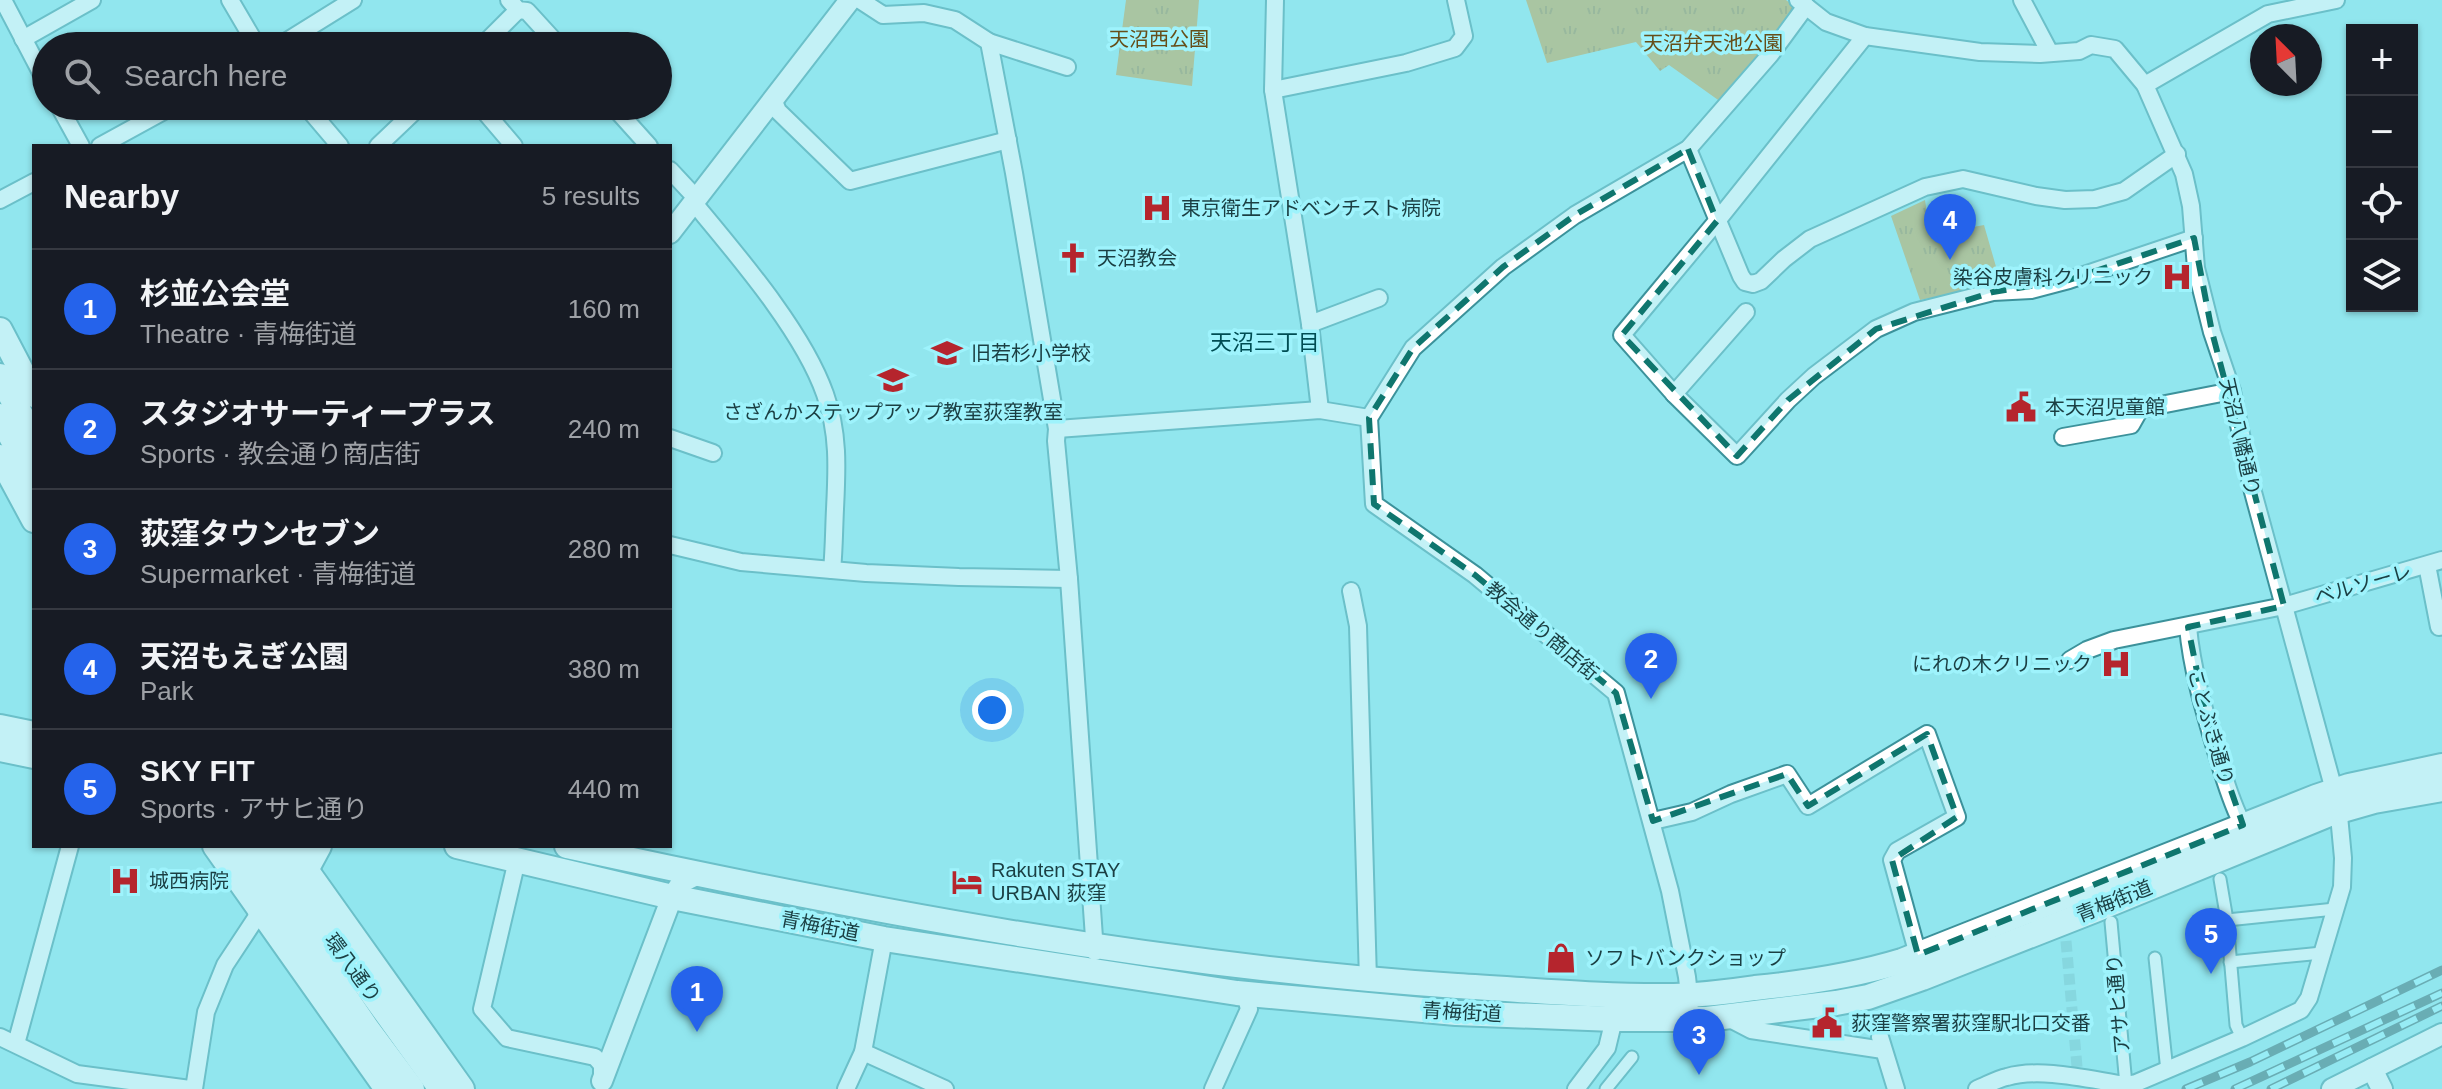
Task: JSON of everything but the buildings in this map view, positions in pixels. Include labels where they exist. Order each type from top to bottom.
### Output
[{"type":"main road","points":[[0,330],[32,391]]},
{"type":"main road","points":[[0,376],[32,435]]},
{"type":"main road","points":[[0,416],[32,476]]},
{"type":"main road","points":[[0,457],[32,516]]},
{"type":"main road","points":[[2,735],[32,722]]},
{"type":"main road","points":[[2,735],[32,734]]},
{"type":"main road","points":[[2,735],[32,755]]},
{"type":"main road","name":"青梅街道","points":[[466,848],[672,897],[884,939],[1237,993],[1421,1011],[1614,1019],[1716,1018],[1836,1003],[1881,992],[2037,933],[2337,801],[2349,786],[2442,766]]},
{"type":"main road","name":"青梅街道","points":[[602,850],[698,874],[943,922],[1190,961],[1368,980],[1534,991],[1687,995],[1831,979],[1918,955],[2243,825],[2337,801],[2374,801],[2442,789]]},
{"type":"main road","points":[[216,848],[387,1089]]},
{"type":"main road","name":"環八通り","points":[[243,848],[412,1089]]},
{"type":"main road","name":"環八通り","points":[[267,848],[441,1089]]},
{"type":"main road","points":[[290,848],[462,1089]]},
{"type":"main road","points":[[306,870],[318,848]]},
{"type":"street","points":[[3,0],[32,56]]},
{"type":"street","points":[[35,32],[92,0]]},
{"type":"street","points":[[230,0],[249,32]]},
{"type":"street","points":[[302,32],[353,0]]},
{"type":"street","points":[[672,230],[850,0]]},
{"type":"street","points":[[860,0],[883,15],[924,13],[955,20],[989,42],[1067,67]]},
{"type":"street","points":[[1275,0],[1273,90],[1310,324],[1320,410]]},
{"type":"street","points":[[1273,90],[1406,63],[1455,48],[1464,36],[1456,0]]},
{"type":"street","points":[[1057,429],[1320,410],[1369,418],[1413,348],[1503,267],[1575,215],[1688,149],[1770,55],[1802,3],[1826,22],[1865,36],[1980,52],[2050,53],[2022,0]]},
{"type":"street","points":[[2145,85],[2268,14],[2336,0]]},
{"type":"street","points":[[493,32],[513,5],[527,11],[546,32]]},
{"type":"street","points":[[23,39],[32,34]]},
{"type":"street","points":[[1865,36],[1622,335],[1674,394],[1737,456],[1814,376],[1876,329],[1914,312],[1993,292],[2031,290],[2069,280],[2194,238]]},
{"type":"street","points":[[989,42],[1057,429],[1094,946],[1101,964],[1113,974]]},
{"type":"street","name":"天沼八幡通り","points":[[2050,53],[2079,51],[2091,45],[2115,49],[2145,85],[2177,154],[2191,206],[2196,268],[2232,391],[2253,492],[2337,801],[2343,858],[2342,887],[2309,998],[2301,1010],[2167,1071],[2126,1085]]},
{"type":"street","points":[[773,99],[778,111],[850,181],[1008,140]]},
{"type":"street","points":[[67,120],[80,144]]},
{"type":"street","points":[[104,144],[147,120]]},
{"type":"street","points":[[318,120],[338,144]]},
{"type":"street","points":[[380,144],[405,120]]},
{"type":"street","points":[[492,120],[512,144]]},
{"type":"street","points":[[626,120],[647,144]]},
{"type":"street","points":[[1688,149],[1741,276],[1745,282],[1753,284],[1761,281],[1810,239],[1925,187],[1963,179],[2036,196],[2065,200],[2095,199],[2124,191],[2177,154]]},
{"type":"street","points":[[672,172],[776,308],[805,353],[825,393],[834,426],[838,462],[832,570]]},
{"type":"street","points":[[0,200],[32,183]]},
{"type":"street","points":[[1310,324],[1379,298]]},
{"type":"street","points":[[1674,394],[1746,312]]},
{"type":"street","points":[[2063,437],[2131,425],[2140,409],[2232,391]]},
{"type":"street","name":"教会通り商店街","points":[[1369,418],[1376,438],[1374,504],[1475,575],[1616,693],[1643,796],[1653,821],[1676,920],[1687,977],[1687,995]]},
{"type":"street","points":[[672,439],[713,453]]},
{"type":"street","points":[[672,545],[741,562],[832,570],[1069,579]]},
{"type":"street","points":[[2435,563],[2439,627]]},
{"type":"street","name":"ベルソーレ","points":[[2070,660],[2114,640],[2284,606],[2435,563]]},
{"type":"street","points":[[1351,591],[1358,626],[1368,980]]},
{"type":"street","name":"ことぶき通り","points":[[2188,627],[2190,653],[2207,721],[2235,810],[2243,825]]},
{"type":"street","points":[[1653,821],[1692,812],[1787,774],[1808,806],[1927,734],[1957,817],[1897,851],[1892,860],[1918,955]]},
{"type":"street","points":[[69,848],[8,1041],[77,1074],[192,1089],[206,1012],[225,965],[256,918],[254,901]]},
{"type":"street","points":[[517,860],[482,1009],[507,1038],[595,1057],[602,1065],[600,1086]]},
{"type":"street","points":[[600,1086],[672,897],[682,882],[698,874]]},
{"type":"street","points":[[2220,879],[2227,920],[2236,1025],[2242,1038]]},
{"type":"street","points":[[2227,920],[2335,909]]},
{"type":"street","name":"アサヒ通り","points":[[2111,922],[2126,1085]]},
{"type":"street","points":[[846,1089],[863,1052],[884,939]]},
{"type":"street","points":[[2230,962],[2322,953]]},
{"type":"street","points":[[2155,958],[2167,1071]]},
{"type":"street","points":[[1213,1089],[1249,1009],[1246,998],[1237,993]]},
{"type":"street","points":[[1687,995],[1697,1014],[1751,1030],[1882,1043],[1896,1089]]},
{"type":"street","points":[[1576,1089],[1601,1058],[1611,1037],[1614,1019]]},
{"type":"street","points":[[2332,1089],[2442,1034]]},
{"type":"street","points":[[863,1052],[945,1089]]},
{"type":"street","points":[[1606,1089],[1632,1057]]},
{"type":"street","points":[[2372,1069],[2382,1089]]},
{"type":"street","points":[[1977,1089],[2006,1077],[2024,1074],[2126,1085]]},
{"type":"highlighted area","points":[[1688,149],[1717,221],[1622,335],[1737,456],[1788,400],[1876,329],[1993,292],[2069,280],[2194,238],[2212,332],[2284,606],[2188,627],[2207,721],[2243,825],[1918,955],[1892,860],[1957,817],[1927,734],[1808,806],[1787,774],[1653,821],[1616,693],[1475,575],[1374,504],[1369,418],[1413,348],[1503,267],[1575,215]]},
{"type":"green space","name":"天沼西公園","points":[[1126,0],[1199,0],[1192,86],[1116,75]]},
{"type":"green space","name":"天沼弁天池公園","points":[[1526,0],[1786,0],[1794,6],[1776,34],[1721,102],[1669,65],[1660,71],[1636,42],[1547,63]]},
{"type":"green space","points":[[1925,200],[1930,235],[1984,225],[2001,284],[1920,300],[1891,216]]},
{"type":"tunnel","points":[[2066,941],[2078,1078]]},
{"type":"railway","points":[[2186,1089],[2250,1062],[2442,970]]},
{"type":"railway","points":[[2235,1089],[2442,993]]},
{"type":"railway","points":[[2271,1089],[2442,1006]]},
{"type":"place","name":"東京衛生アドベンチスト病院","points":[[1157,208]]},
{"type":"place","name":"天沼教会","points":[[1073,258]]},
{"type":"place","name":"天沼もえぎ公園","points":[[1950,260]]},
{"type":"place","name":"染谷皮膚科クリニック","points":[[2177,277]]},
{"type":"place","name":"旧若杉小学校","points":[[947,353]]},
{"type":"place","name":"さざんかステップアップ教室荻窪教室","points":[[893,380]]},
{"type":"place","name":"本天沼児童館","points":[[2021,407]]},
{"type":"place","name":"にれの木クリニック","points":[[2116,664]]},
{"type":"place","name":"スタジオサーティープラス","points":[[1651,699]]},
{"type":"place","name":"城西病院","points":[[125,881]]},
{"type":"place","name":"Rakuten STAY URBAN 荻窪","points":[[967,882]]},
{"type":"place","name":"ソフトバンクショップ","points":[[1561,958]]},
{"type":"place","name":"SKY FIT","points":[[2211,974]]},
{"type":"place","name":"荻窪警察署荻窪駅北口交番","points":[[1827,1023]]},
{"type":"place","name":"杉並公会堂","points":[[697,1032]]},
{"type":"place","name":"荻窪タウンセブン","points":[[1699,1075]]},
{"type":"district","name":"天沼三丁目","points":[[1265,342]]}]
